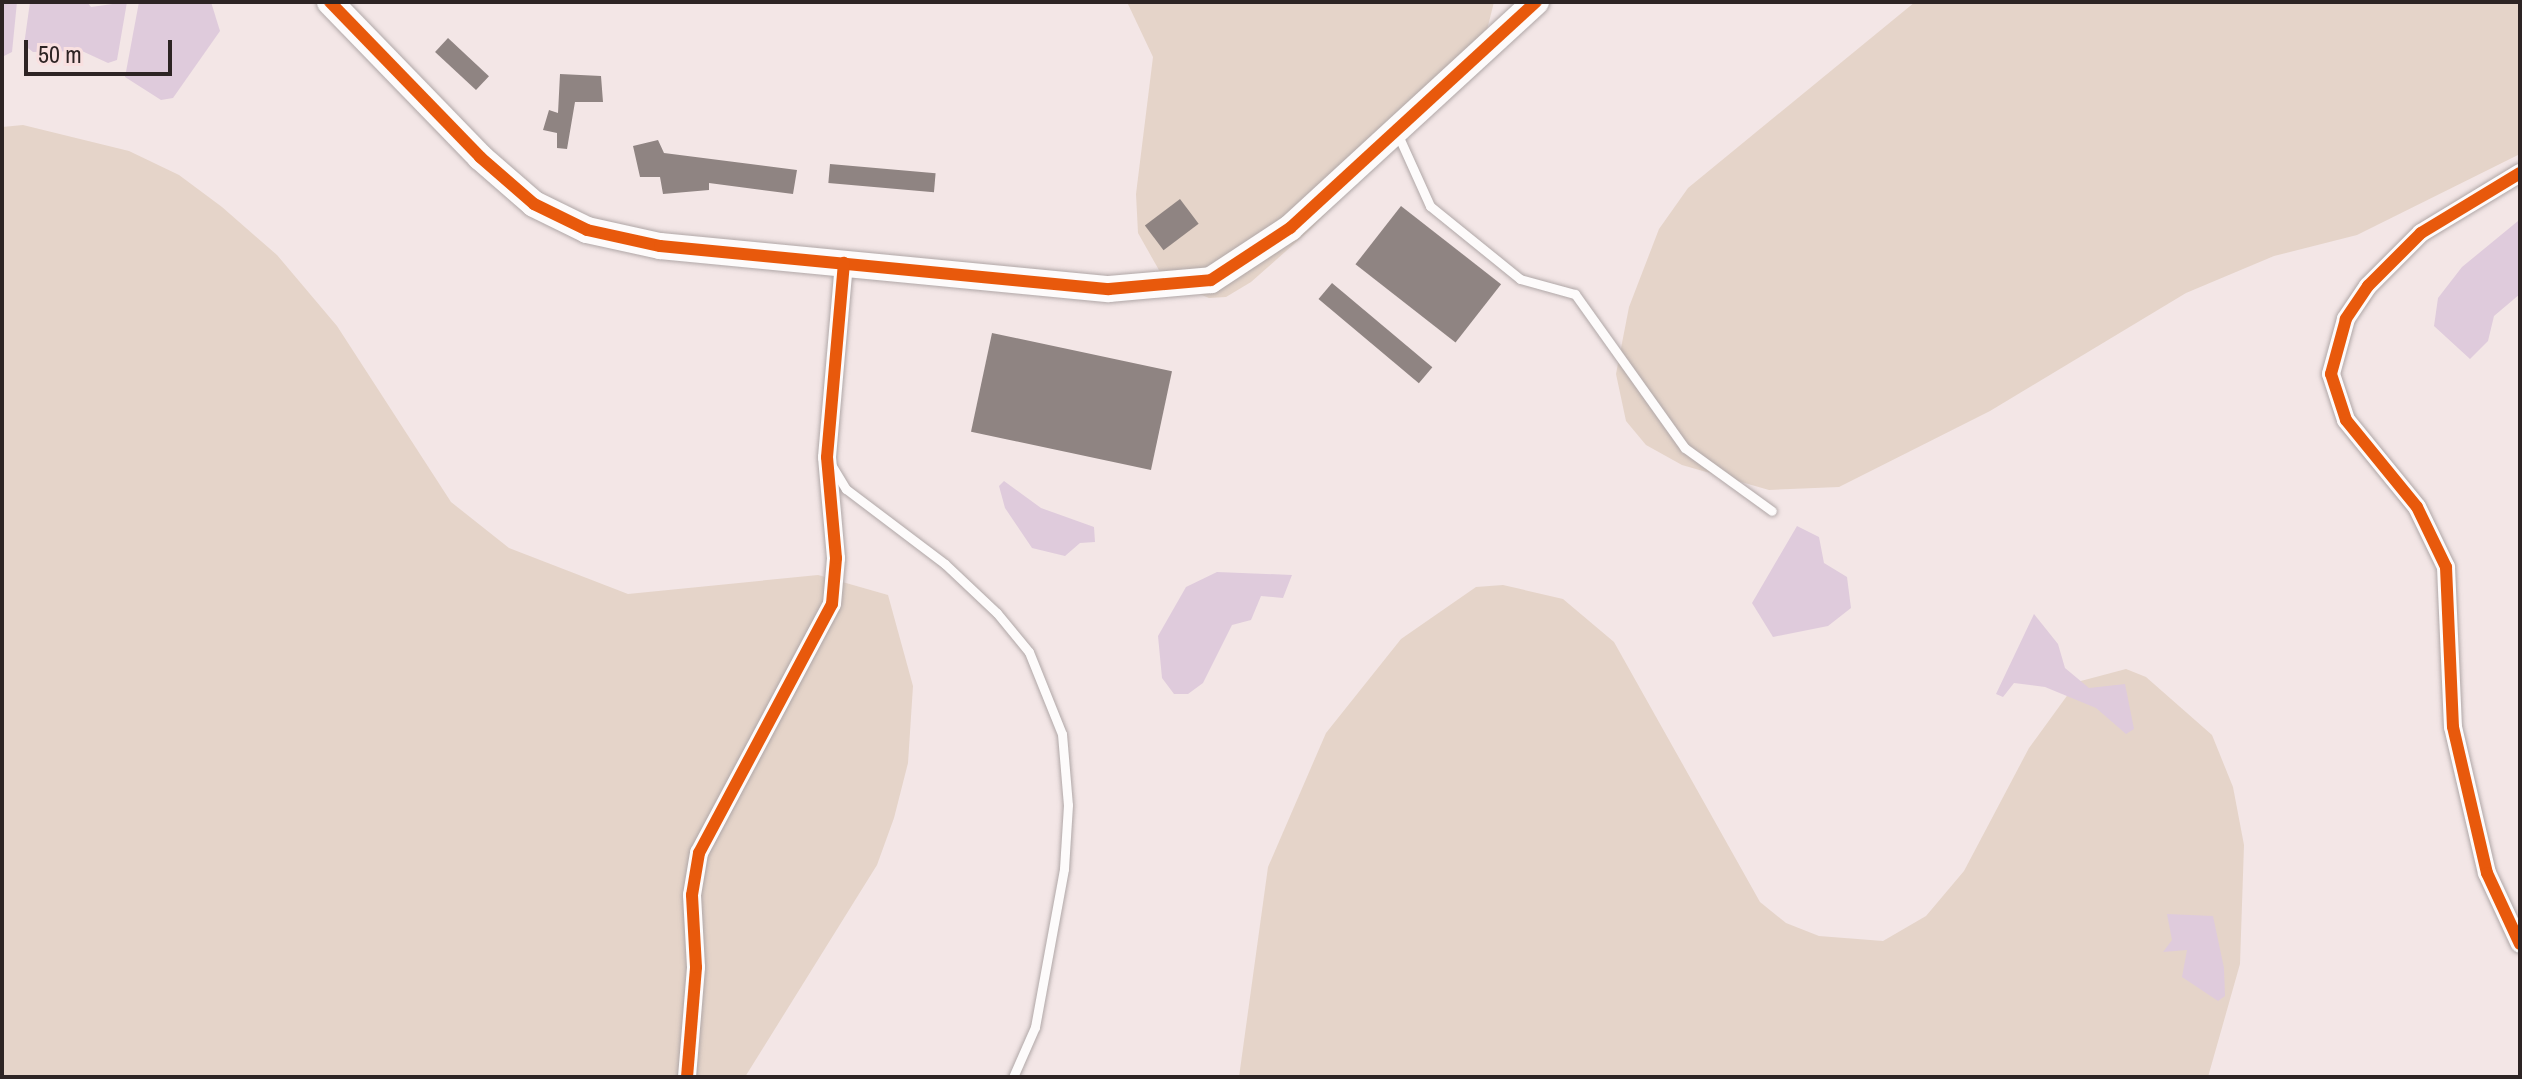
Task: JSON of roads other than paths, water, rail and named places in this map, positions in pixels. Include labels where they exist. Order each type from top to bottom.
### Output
[{"type":"street","points":[[330,2],[534,204],[587,230],[660,246],[1109,289],[1211,280],[1290,228],[1536,2]]},
{"type":"street","points":[[2520,173],[2421,233],[2376,277],[2346,319],[2331,374],[2346,420],[2417,507],[2446,567],[2453,727],[2487,873],[2520,944]]},
{"type":"street","points":[[687,1077],[694,873],[707,836],[832,604],[836,558],[827,457],[844,263]]},
{"type":"lane","points":[[1396,131],[1430,206],[1520,279],[1575,294],[1685,448],[1772,511]]},
{"type":"lane","points":[[827,457],[846,489],[945,564],[997,613],[1029,652],[1062,734],[1068,805],[1062,883],[1035,1027],[1013,1077]]}]
